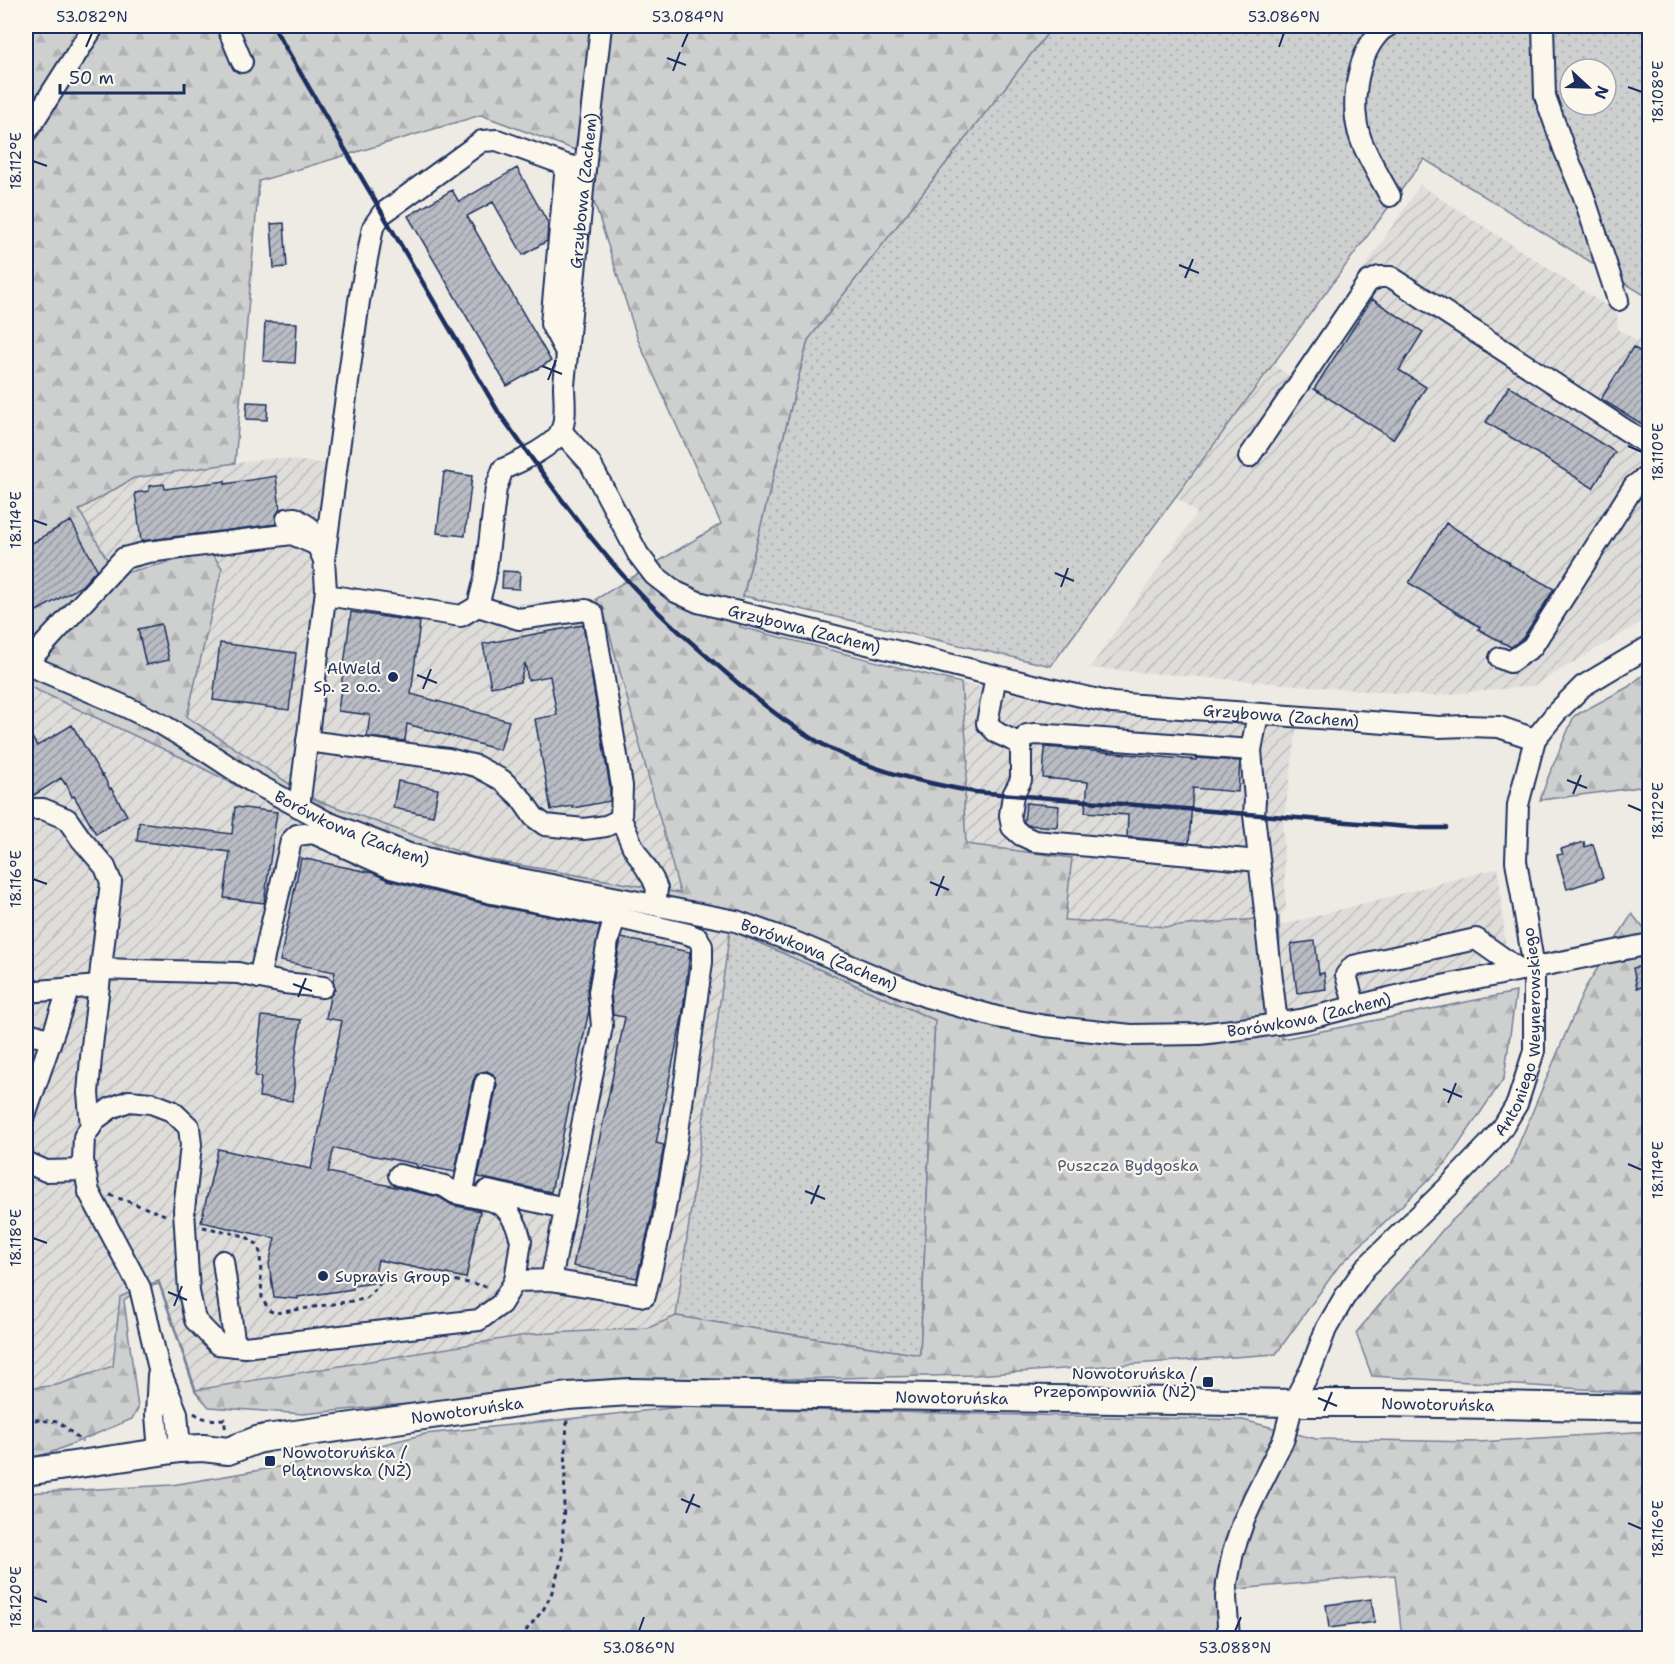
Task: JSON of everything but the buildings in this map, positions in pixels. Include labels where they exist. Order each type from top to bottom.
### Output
[{"type":"main road","name":"Nowotoruńska","points":[[26,1472],[181,1450],[226,1432],[257,1440],[568,1396],[630,1392],[1650,1408]]},
{"type":"street","points":[[26,133],[94,26]]},
{"type":"street","points":[[227,26],[242,62]]},
{"type":"street","name":"Grzybowa (Zachem)","points":[[602,26],[575,167],[564,416],[561,431],[590,463],[638,554],[654,575],[676,592],[698,602],[717,607],[1112,703],[1439,728],[1499,727],[1535,739]]},
{"type":"street","points":[[1388,26],[1377,35],[1365,55],[1357,81],[1355,112],[1360,138],[1390,196]]},
{"type":"street","points":[[1543,26],[1545,96],[1583,194],[1618,300]]},
{"type":"street","points":[[299,807],[326,595],[321,553],[359,301],[373,227],[382,214],[482,141],[497,140],[575,167]]},
{"type":"street","points":[[1249,457],[1368,282],[1379,277],[1391,277],[1650,446]]},
{"type":"street","points":[[478,606],[485,578],[496,488],[502,468],[525,460],[529,455],[552,442],[561,431]]},
{"type":"street","points":[[1500,658],[1509,662],[1532,647],[1634,486],[1650,474]]},
{"type":"street","points":[[287,519],[295,518],[309,527],[321,553]]},
{"type":"street","points":[[26,664],[124,558],[148,552],[292,534],[321,553]]},
{"type":"street","points":[[326,595],[460,616],[478,606],[519,619],[586,610],[593,614],[622,786],[621,819],[633,847],[657,890],[655,905]]},
{"type":"street","name":"Antoniego Weynerowskiego","points":[[1229,1638],[1226,1598],[1233,1552],[1255,1496],[1284,1438],[1293,1403],[1311,1369],[1326,1329],[1365,1268],[1488,1145],[1503,1127],[1517,1104],[1534,1051],[1516,861],[1518,805],[1535,739],[1582,686],[1650,646]]},
{"type":"street","name":"Borówkowa (Zachem)","points":[[26,664],[163,725],[251,781],[327,822],[409,854],[485,872],[736,921],[797,943],[927,997],[997,1017],[1036,1024],[1131,1035],[1200,1034],[1277,1024],[1305,1020],[1418,991],[1650,944]]},
{"type":"street","points":[[996,676],[987,723],[997,733],[1021,744]]},
{"type":"street","points":[[1258,714],[1251,750],[1251,770],[1277,1024]]},
{"type":"street","points":[[1251,750],[1027,735],[1021,744],[1021,780],[1013,795],[1010,815],[1012,827],[1021,835],[1034,841],[1259,861]]},
{"type":"street","points":[[307,741],[448,759],[476,765],[502,780],[520,798],[534,817],[545,825],[584,829],[606,826],[621,819]]},
{"type":"street","points":[[26,808],[43,809],[67,819],[105,867],[111,882],[88,1093],[91,1127]]},
{"type":"street","points":[[259,978],[291,841],[297,835],[313,833],[391,868],[492,893],[615,917],[698,938],[702,946],[702,962],[676,1146],[663,1220],[645,1296],[551,1280],[512,1287]]},
{"type":"street","points":[[551,1280],[602,1026],[599,992],[615,917]]},
{"type":"street","points":[[1355,1007],[1347,975],[1353,966],[1476,939],[1527,969]]},
{"type":"street","points":[[26,992],[69,988],[100,978],[238,973],[285,983],[323,987]]},
{"type":"street","points":[[26,1113],[69,988]]},
{"type":"street","points":[[26,1032],[51,1040]]},
{"type":"street","points":[[464,1186],[485,1083]]},
{"type":"street","points":[[181,1450],[156,1415],[159,1369],[140,1288],[89,1192],[83,1160],[84,1137],[96,1119],[111,1108],[129,1101],[151,1103],[172,1111],[189,1127],[191,1145],[184,1210],[189,1292],[195,1320],[218,1344],[245,1347],[479,1320],[501,1304],[512,1287],[521,1241],[510,1214],[504,1207],[493,1201],[455,1193],[444,1186],[399,1175]]},
{"type":"street","points":[[26,1162],[46,1171],[86,1178]]},
{"type":"street","points":[[444,1186],[458,1184],[565,1208]]},
{"type":"street","points":[[223,1261],[235,1346]]},
{"type":"path","points":[[86,1178],[184,1222],[245,1236],[258,1245],[262,1299],[270,1311],[276,1313],[365,1299],[373,1293],[382,1280],[389,1276],[436,1277],[487,1286],[512,1287]]},
{"type":"path","points":[[520,1638],[543,1610],[551,1595],[562,1559],[568,1396]]},
{"type":"path","points":[[26,1419],[59,1422],[87,1447]]},
{"type":"shaded area","points":[[1420,185],[1617,313],[1618,329],[1637,341],[1649,334],[1650,584],[1644,589],[1649,596],[1649,618],[1533,686],[1430,696],[1090,668],[1197,513],[1132,464],[1226,332],[1291,377]]},
{"type":"shaded area","points":[[274,458],[328,464],[326,590],[496,605],[596,599],[604,613],[680,893],[473,857],[311,798],[187,716],[26,541],[134,478]]},
{"type":"shaded area","points":[[961,683],[1082,708],[1297,727],[1283,827],[1286,909],[1279,917],[1213,925],[1167,927],[1065,920],[1072,858],[966,844],[964,806],[968,761]]},
{"type":"shaded area","points":[[26,685],[189,761],[336,838],[472,881],[730,930],[676,1316],[648,1328],[532,1334],[196,1390],[159,1282],[120,1298],[113,1366],[57,1385],[26,1389]]},
{"type":"shaded area","points":[[1498,868],[1506,949],[1484,956],[1480,967],[1285,1010],[1274,927]]},
{"type":"green space","name":"Puszcza Bydgoska","points":[[26,26],[1053,26],[808,340],[743,596],[740,627],[961,683],[968,761],[964,806],[966,844],[1072,858],[1065,920],[1167,927],[1279,917],[1282,1039],[1516,992],[1504,1078],[1446,1163],[1338,1267],[1276,1354],[975,1375],[696,1381],[303,1414],[209,1407],[195,1391],[159,1284],[138,1290],[124,1300],[138,1408],[132,1419],[55,1451],[26,1460],[26,1389],[57,1385],[113,1366],[120,1297],[159,1281],[196,1390],[532,1334],[648,1328],[676,1316],[920,1355],[935,1020],[730,930],[399,865],[336,838],[189,761],[26,685]],"holes":[[[481,115],[578,151],[638,340],[721,524],[596,599],[604,613],[680,893],[473,857],[311,798],[187,717],[222,568],[211,552],[116,575],[79,510],[134,478],[235,463],[259,181]]]},
{"type":"green space","points":[[1053,26],[1649,26],[1649,298],[1424,159],[1051,666],[743,596],[808,340]]},
{"type":"green space","points":[[1649,670],[1649,785],[1540,800],[1574,716],[1628,687]]},
{"type":"green space","points":[[1632,914],[1650,936],[1649,1393],[1372,1376],[1356,1333],[1445,1227],[1509,1167],[1585,988]]},
{"type":"green space","points":[[730,930],[935,1020],[920,1355],[676,1316]]},
{"type":"green space","points":[[681,1407],[1243,1420],[1316,1439],[1479,1442],[1649,1431],[1649,1638],[1402,1638],[1395,1575],[1216,1591],[1223,1638],[26,1638],[26,1493],[172,1485],[320,1460],[425,1434]]},
{"type":"railway","points":[[273,26],[499,413],[558,494],[632,586],[739,684],[799,730],[831,749],[879,769],[975,792],[1421,828],[1446,828]]},
{"type":"place","name":"AlWeld Sp. z o.o.","points":[[393,677]]},
{"type":"place","name":"Supravis Group","points":[[323,1276]]},
{"type":"place","name":"Nowotoruńska / Przepompownia (NŻ)","points":[[1208,1382]]},
{"type":"place","name":"Nowotoruńska / Plątnowska (NŻ)","points":[[270,1461]]}]
